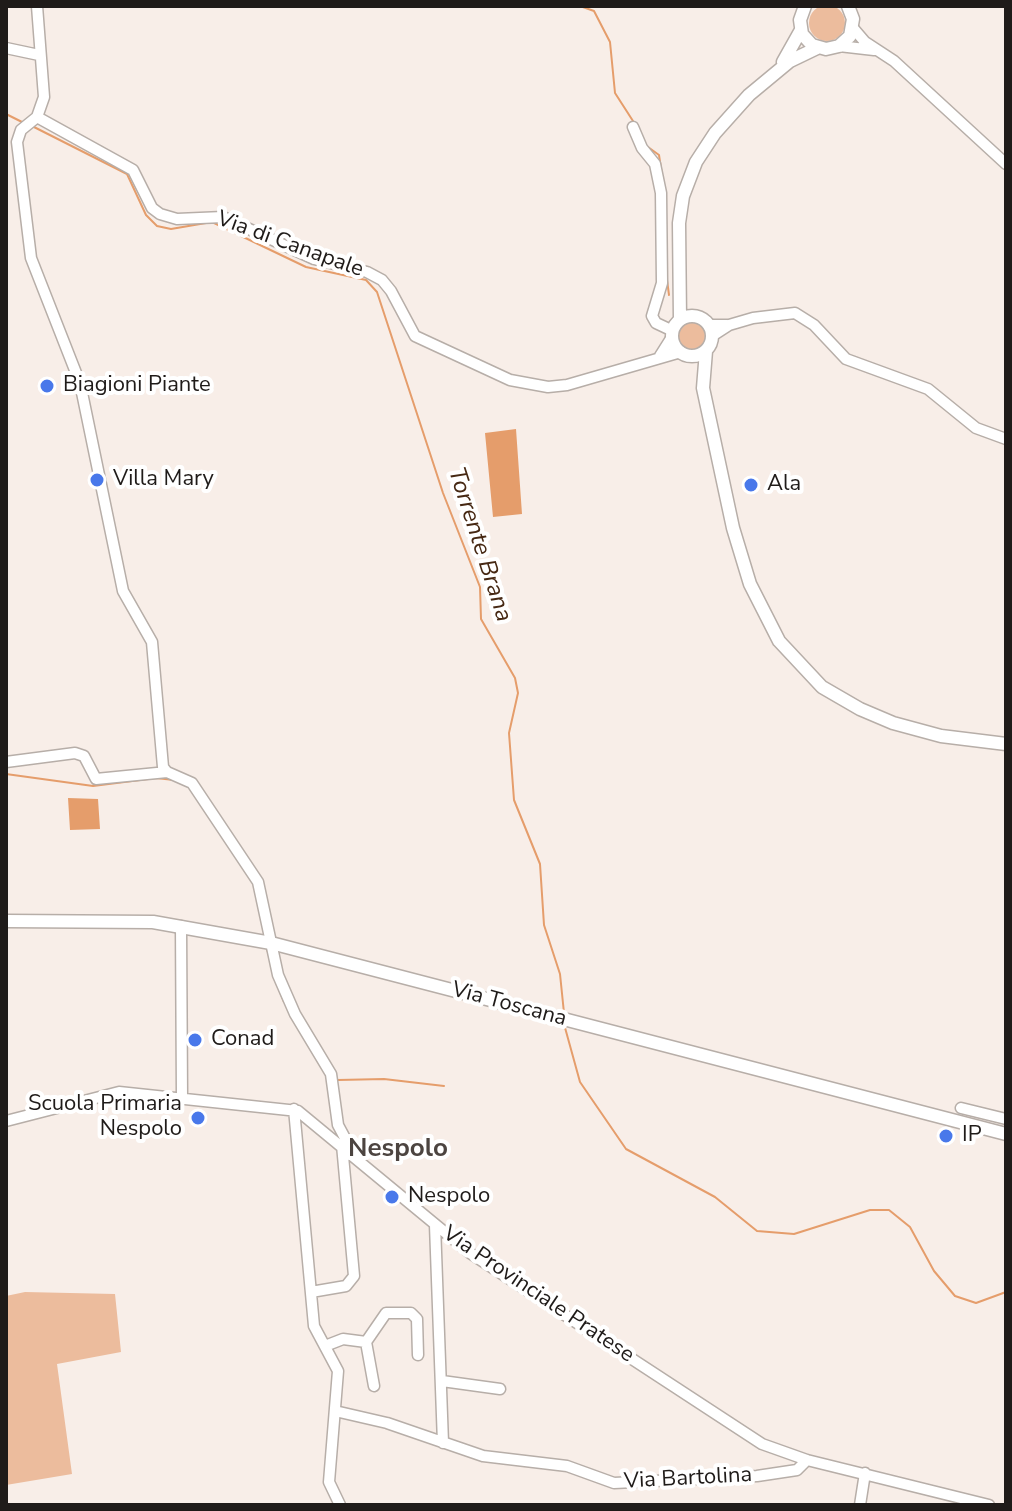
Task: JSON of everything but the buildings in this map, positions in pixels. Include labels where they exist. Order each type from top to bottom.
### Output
[{"type":"main road","points":[[775,71],[817,48],[839,46],[853,28],[848,6]]},
{"type":"main road","points":[[802,9],[801,30],[794,48],[728,117],[696,162],[681,208],[678,251],[681,280],[675,329],[683,353],[703,388],[742,558],[763,614],[791,656],[822,687],[877,717],[941,736],[1006,744]]},
{"type":"main road","points":[[801,30],[805,39],[817,48]]},
{"type":"main road","points":[[681,280],[697,316],[711,330],[703,388]]},
{"type":"main road","points":[[675,329],[697,316]]},
{"type":"main road","points":[[683,353],[696,355],[706,351]]},
{"type":"main road","name":"Via Toscana","points":[[6,921],[128,920],[181,926],[271,943],[1006,1134]]},
{"type":"street","points":[[37,6],[44,97],[35,119],[21,130],[17,146],[31,258],[80,383],[123,591],[153,646],[159,739],[167,772]]},
{"type":"street","points":[[853,28],[1006,164]]},
{"type":"street","points":[[839,46],[880,52]]},
{"type":"street","points":[[6,48],[39,55]]},
{"type":"street","name":"Via di Canapale","points":[[35,119],[133,170],[152,208],[160,214],[177,219],[223,217],[314,259],[374,276],[391,291],[415,336],[510,380],[560,386],[683,353]]},
{"type":"street","points":[[633,127],[642,148],[655,164],[661,193],[662,283],[652,316],[656,323],[675,329],[658,358]]},
{"type":"street","points":[[711,330],[779,313],[795,313],[814,325],[846,359],[928,389],[976,428],[1006,439]]},
{"type":"street","points":[[6,762],[75,753],[84,756],[94,779],[114,780],[167,772],[192,783],[258,882],[288,1001],[331,1074],[338,1125],[353,1153]]},
{"type":"street","points":[[181,926],[182,1098]]},
{"type":"street","points":[[181,947],[204,930]]},
{"type":"street","points":[[6,1121],[39,1115],[110,1093],[294,1109],[315,1329],[338,1371],[329,1482],[340,1505]]},
{"type":"street","points":[[961,1108],[1006,1119]]},
{"type":"street","name":"Via Provinciale Pratese","points":[[294,1109],[353,1153],[435,1225],[501,1275],[762,1444],[807,1460],[989,1505]]},
{"type":"street","points":[[311,1292],[346,1286],[354,1276],[342,1145]]},
{"type":"street","points":[[435,1225],[443,1443]]},
{"type":"street","points":[[374,1386],[366,1342],[386,1313],[411,1313],[418,1323],[418,1355]]},
{"type":"street","points":[[325,1346],[343,1339],[366,1342]]},
{"type":"street","points":[[442,1381],[500,1389]]},
{"type":"street","name":"Via Bartolina","points":[[335,1411],[387,1423],[483,1456],[567,1466],[614,1483],[757,1476],[797,1470],[807,1460]]},
{"type":"street","points":[[860,1505],[865,1473]]},
{"type":"shaded area","points":[[827,5],[839,11],[845,23],[839,35],[827,41],[815,35],[809,23],[815,11]]},
{"type":"shaded area","points":[[692,322],[702,326],[706,336],[702,346],[692,350],[682,346],[678,336],[682,326]]},
{"type":"shaded area","points":[[516,429],[522,514],[493,517],[485,433]]},
{"type":"shaded area","points":[[68,798],[98,799],[100,829],[70,830]]},
{"type":"shaded area","points":[[25,1292],[115,1294],[121,1352],[57,1364],[72,1474],[6,1485],[6,1296]]},
{"type":"waterway","points":[[580,6],[594,11],[610,42],[615,93],[633,121]]},
{"type":"waterway","name":"Torrente Brana","points":[[6,114],[22,122]]},
{"type":"waterway","name":"Torrente Brana","points":[[32,126],[127,174],[146,215],[157,226],[171,229],[206,223]]},
{"type":"waterway","points":[[648,147],[659,155],[666,202]]},
{"type":"waterway","name":"Torrente Brana","points":[[212,222],[306,267],[366,280],[377,292],[443,493],[480,587],[481,619],[515,678],[518,693],[509,733],[514,800],[540,864],[544,925],[560,974],[564,1013]]},
{"type":"waterway","points":[[667,280],[669,295]]},
{"type":"waterway","points":[[6,774],[93,786],[156,778],[174,780]]},
{"type":"waterway","points":[[201,805],[244,869]]},
{"type":"waterway","points":[[267,949],[269,956]]},
{"type":"waterway","points":[[276,982],[284,1002]]},
{"type":"waterway","name":"Torrente Brana","points":[[564,1024],[580,1082],[626,1149],[715,1197],[757,1231],[794,1234],[870,1210],[889,1210],[910,1227],[934,1271],[955,1296],[976,1303],[1006,1292]]},
{"type":"waterway","points":[[338,1080],[384,1079],[444,1086]]},
{"type":"place","name":"Biagioni Piante","points":[[47,386]]},
{"type":"place","name":"Villa Mary","points":[[97,480]]},
{"type":"place","name":"Ala","points":[[751,485]]},
{"type":"place","name":"Conad","points":[[195,1040]]},
{"type":"place","name":"Scuola Primaria Nespolo","points":[[198,1118]]},
{"type":"place","name":"IP","points":[[946,1136]]},
{"type":"place","name":"Nespolo","points":[[392,1197]]},
{"type":"district","name":"Nespolo","points":[[398,1150]]}]
